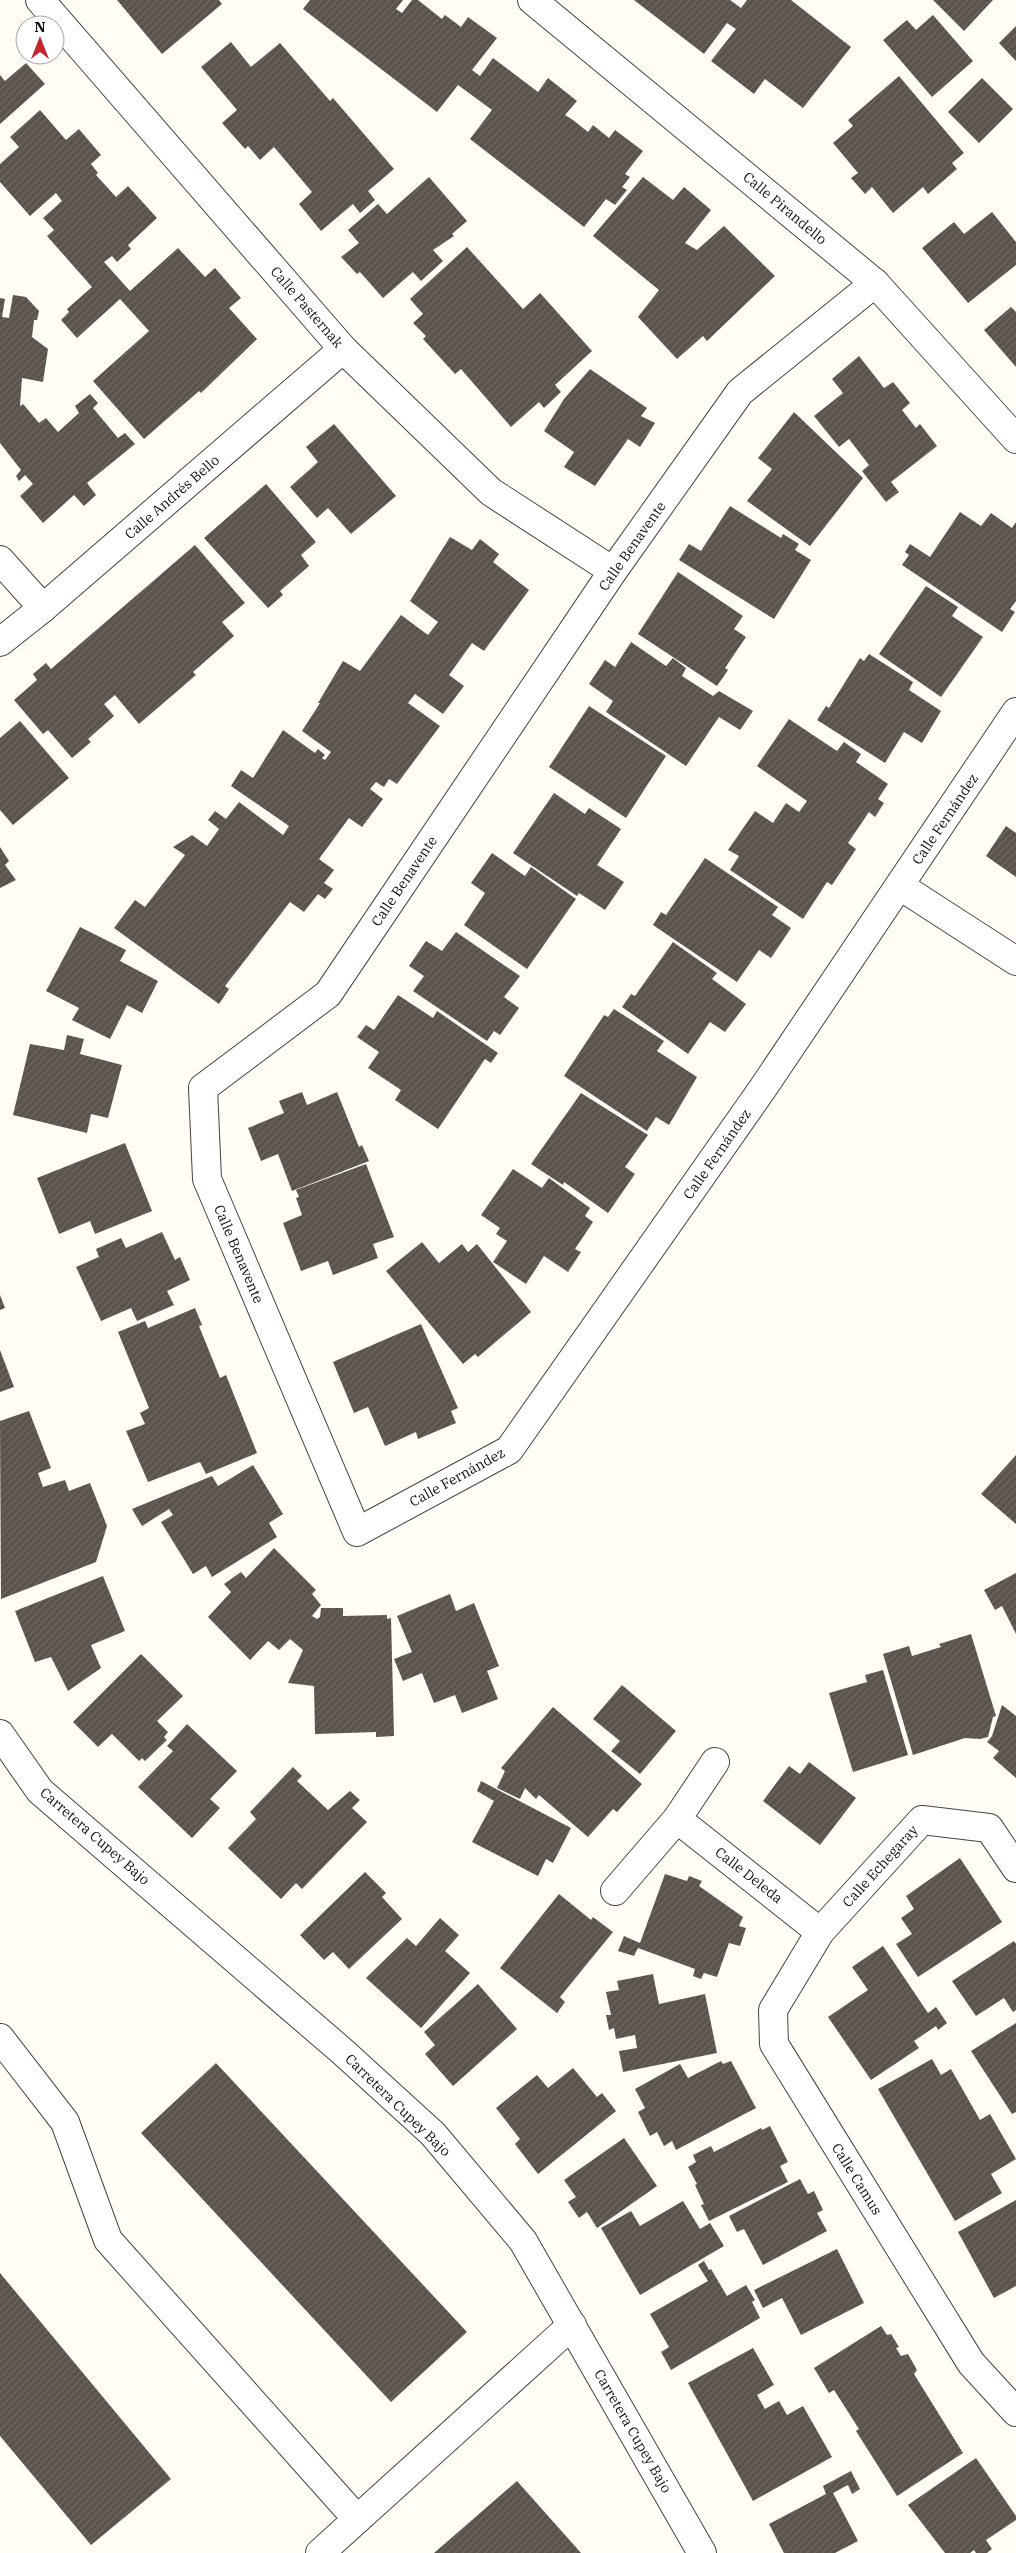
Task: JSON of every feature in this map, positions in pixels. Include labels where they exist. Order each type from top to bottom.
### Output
[{"type":"street","name":"Calle Pasternak","points":[[40,0],[343,349],[491,492],[614,571]]},
{"type":"street","name":"Calle Pirandello","points":[[532,0],[875,283],[1016,439]]},
{"type":"street","name":"Calle Benavente","points":[[357,1532],[207,1179],[203,1088],[328,994],[614,571],[740,392],[875,283]]},
{"type":"street","name":"Calle Andrés Bello","points":[[0,642],[43,608],[343,349]]},
{"type":"street","points":[[0,560],[43,608]]},
{"type":"street","name":"Calle Fernández","points":[[357,1532],[509,1450],[763,1088],[1016,712]]},
{"type":"street","points":[[900,886],[1016,961]]},
{"type":"street","name":"Carretera Cupey Bajo","points":[[0,1734],[40,1791],[343,2052],[433,2134],[523,2241],[702,2553]]},
{"type":"street","points":[[615,1890],[678,1818],[715,1762]]},
{"type":"street","name":"Calle Deleda","points":[[678,1818],[820,1932]]},
{"type":"street","name":"Calle Echegaray","points":[[820,1932],[922,1820],[989,1828],[1016,1868]]},
{"type":"street","name":"Calle Camus","points":[[820,1932],[774,2010],[774,2044],[971,2363],[1016,2412]]},
{"type":"street","points":[[0,2038],[65,2122],[108,2240],[358,2519]]},
{"type":"street","points":[[320,2553],[572,2325]]},
{"type":"building","points":[[117,0],[219,0],[222,4],[162,54]]},
{"type":"building","points":[[310,0],[403,0],[396,9],[402,13],[412,0],[418,0],[442,19],[445,15],[461,27],[468,17],[497,38],[472,70],[480,76],[493,58],[538,92],[548,78],[577,101],[565,115],[588,132],[593,125],[609,138],[615,130],[643,151],[625,174],[630,177],[622,187],[627,190],[615,205],[606,199],[584,227],[470,139],[492,110],[458,85],[437,112],[303,9]]},
{"type":"building","points":[[634,0],[730,0],[741,8],[747,0],[791,0],[851,47],[803,108],[765,79],[754,94],[711,61],[736,29],[727,23],[704,54]]},
{"type":"building","points":[[933,0],[993,0],[964,31]]},
{"type":"building","points":[[933,15],[973,61],[932,97],[883,40],[907,20],[916,30]]},
{"type":"building","points":[[1016,26],[1016,61],[999,43]]},
{"type":"building","points":[[231,42],[251,67],[280,43],[330,101],[333,98],[394,169],[368,191],[375,200],[360,213],[353,204],[321,231],[299,204],[312,192],[274,147],[260,160],[248,146],[245,149],[222,123],[237,110],[201,67]]},
{"type":"building","points":[[24,65],[28,65],[45,84],[0,124],[0,75],[5,81]]},
{"type":"building","points":[[899,76],[964,153],[952,163],[957,169],[928,194],[923,187],[893,213],[872,187],[865,194],[851,178],[858,173],[833,143],[853,126],[848,120]]},
{"type":"building","points":[[982,78],[1013,109],[979,143],[948,112]]},
{"type":"building","points":[[40,110],[66,140],[79,129],[101,155],[91,164],[98,173],[96,175],[116,197],[128,186],[157,218],[128,245],[131,249],[117,262],[112,256],[104,262],[130,291],[178,248],[205,277],[215,268],[241,298],[229,308],[257,339],[201,393],[199,391],[144,439],[93,381],[149,331],[120,299],[77,338],[61,320],[69,312],[67,309],[92,287],[47,236],[54,230],[43,218],[62,201],[56,193],[30,216],[0,182],[0,164],[19,147],[10,137]]},
{"type":"building","points":[[429,177],[467,221],[452,234],[454,236],[433,250],[443,261],[421,281],[413,272],[383,298],[360,272],[357,274],[341,257],[359,243],[348,230],[378,204],[387,214]]},
{"type":"building","points":[[643,177],[673,200],[684,187],[711,210],[685,243],[697,250],[724,226],[775,276],[707,341],[703,336],[677,359],[638,317],[659,290],[593,236]]},
{"type":"building","points":[[992,212],[1016,242],[1016,265],[968,303],[922,248],[954,222],[964,234]]},
{"type":"building","points":[[467,247],[523,309],[540,293],[592,351],[555,385],[561,392],[544,408],[539,402],[511,427],[461,369],[455,374],[423,339],[426,336],[413,323],[423,314],[410,299]]},
{"type":"building","points":[[13,295],[26,297],[39,311],[37,320],[34,320],[32,337],[48,349],[43,382],[22,378],[20,406],[23,404],[39,423],[46,418],[58,432],[79,413],[75,406],[90,394],[98,403],[93,408],[118,438],[125,433],[135,444],[87,483],[96,495],[84,506],[74,495],[43,523],[20,496],[33,484],[25,475],[19,481],[16,476],[21,470],[0,443],[0,298],[5,299],[2,317],[9,318]]},
{"type":"building","points":[[1011,307],[1016,312],[1016,367],[984,330]]},
{"type":"building","points":[[859,356],[884,388],[893,382],[910,403],[902,410],[916,428],[920,424],[937,446],[891,482],[899,492],[886,502],[862,471],[869,465],[849,439],[839,447],[814,416],[843,393],[832,379]]},
{"type":"building","points":[[590,369],[647,408],[641,416],[655,423],[640,447],[628,439],[595,486],[564,467],[574,452],[544,431],[564,399]]},
{"type":"building","points":[[794,412],[863,478],[810,546],[747,501],[772,469],[758,458]]},
{"type":"building","points":[[334,424],[396,496],[351,534],[328,508],[317,518],[290,487],[318,462],[306,447]]},
{"type":"building","points":[[266,484],[316,542],[301,555],[309,566],[280,591],[283,595],[268,608],[204,538]]},
{"type":"building","points":[[730,506],[781,538],[783,534],[799,544],[795,550],[811,560],[774,619],[679,560],[689,544],[701,551]]},
{"type":"building","points":[[960,512],[981,526],[991,513],[1012,528],[1016,522],[1016,601],[1010,609],[1015,612],[1002,632],[902,565],[909,555],[905,552],[910,544],[930,557]]},
{"type":"building","points":[[450,537],[472,550],[480,539],[499,554],[493,562],[529,590],[484,651],[472,643],[449,675],[464,686],[443,714],[415,694],[408,703],[440,726],[397,784],[389,779],[384,787],[376,782],[370,789],[383,799],[362,827],[349,818],[319,859],[334,870],[324,883],[333,889],[325,899],[318,894],[304,912],[290,902],[225,986],[229,989],[219,1004],[114,928],[135,900],[145,907],[185,855],[173,847],[192,835],[207,846],[219,829],[208,820],[215,811],[226,819],[239,802],[283,835],[289,826],[231,786],[241,770],[253,778],[283,730],[315,753],[318,749],[325,755],[322,758],[325,760],[331,752],[302,731],[343,661],[360,671],[401,615],[428,635],[438,622],[410,601]]},
{"type":"building","points":[[195,545],[245,603],[222,622],[234,636],[193,672],[196,675],[139,724],[115,695],[104,704],[114,716],[88,739],[91,742],[72,758],[48,730],[43,734],[14,700],[37,680],[33,674],[46,663],[51,669]]},
{"type":"building","points":[[678,572],[743,616],[734,629],[746,637],[725,668],[728,670],[717,686],[638,634]]},
{"type":"building","points":[[926,586],[958,607],[952,616],[983,637],[941,697],[879,654]]},
{"type":"building","points":[[631,642],[666,666],[673,658],[686,668],[682,676],[713,696],[719,691],[753,711],[740,730],[719,717],[686,766],[606,712],[613,701],[589,684],[605,660],[615,667]]},
{"type":"building","points":[[869,654],[913,682],[909,690],[941,711],[922,743],[904,732],[885,763],[817,720],[826,706],[829,708],[860,658],[864,661]]},
{"type":"building","points":[[589,706],[666,756],[626,818],[549,767]]},
{"type":"building","points":[[789,719],[837,751],[844,742],[861,754],[856,762],[888,784],[878,799],[884,803],[875,817],[869,812],[848,843],[856,849],[832,885],[827,882],[803,919],[730,870],[739,856],[728,850],[755,811],[773,823],[786,803],[799,812],[807,801],[757,766]]},
{"type":"building","points":[[20,721],[69,778],[13,825],[0,810],[0,738]]},
{"type":"building","points":[[554,793],[585,814],[589,808],[621,829],[597,865],[624,882],[605,910],[579,893],[577,896],[513,853]]},
{"type":"building","points":[[1006,826],[1016,833],[1016,877],[986,856]]},
{"type":"building","points":[[0,847],[9,861],[5,865],[16,880],[0,888]]},
{"type":"building","points":[[492,853],[525,876],[531,867],[576,899],[527,969],[464,925],[485,893],[471,883]]},
{"type":"building","points":[[705,858],[778,907],[772,915],[791,928],[771,958],[759,950],[737,982],[653,925],[661,912],[666,915]]},
{"type":"building","points":[[80,927],[126,950],[120,961],[158,981],[142,1013],[127,1005],[110,1039],[72,1020],[79,1008],[46,991]]},
{"type":"building","points":[[456,932],[520,976],[504,997],[519,1008],[500,1035],[494,1031],[487,1041],[413,991],[424,976],[409,966],[426,941],[442,951]]},
{"type":"building","points":[[673,942],[717,973],[712,979],[746,1004],[725,1032],[710,1022],[688,1054],[622,1007],[631,994],[635,996]]},
{"type":"building","points":[[398,995],[433,1018],[437,1011],[498,1053],[491,1063],[485,1059],[438,1129],[395,1100],[401,1090],[368,1068],[379,1052],[357,1037],[366,1025],[374,1030]]},
{"type":"building","points":[[614,1009],[664,1041],[657,1051],[697,1077],[669,1125],[656,1117],[647,1131],[564,1076],[604,1015],[608,1017]]},
{"type":"building","points":[[67,1035],[84,1039],[80,1054],[122,1065],[108,1118],[91,1114],[87,1133],[13,1115],[30,1044],[64,1050]]},
{"type":"building","points":[[302,1092],[307,1105],[337,1092],[359,1147],[362,1145],[369,1161],[292,1191],[278,1154],[261,1161],[248,1128],[284,1113],[279,1101]]},
{"type":"building","points":[[581,1093],[648,1135],[625,1167],[635,1174],[608,1213],[564,1182],[563,1185],[531,1164]]},
{"type":"building","points":[[125,1143],[152,1211],[95,1234],[90,1221],[59,1234],[37,1178]]},
{"type":"building","points":[[366,1164],[394,1237],[373,1244],[378,1258],[333,1275],[328,1261],[301,1271],[283,1223],[302,1215],[296,1198],[299,1197],[296,1190]]},
{"type":"building","points":[[513,1169],[542,1188],[549,1178],[590,1208],[585,1216],[593,1222],[575,1249],[581,1252],[568,1272],[544,1256],[526,1284],[493,1262],[507,1241],[496,1234],[500,1228],[481,1215]]},
{"type":"building","points":[[162,1232],[175,1260],[180,1257],[190,1280],[167,1291],[174,1305],[137,1321],[131,1308],[101,1321],[76,1267],[99,1257],[96,1249],[121,1238],[126,1248]]},
{"type":"building","points":[[422,1242],[439,1263],[462,1244],[468,1252],[477,1244],[531,1312],[478,1357],[475,1354],[463,1364],[386,1271]]},
{"type":"building","points":[[0,1295],[5,1308],[0,1310]]},
{"type":"building","points":[[195,1308],[202,1325],[199,1326],[220,1378],[226,1375],[257,1453],[206,1474],[200,1462],[148,1482],[126,1431],[145,1424],[140,1413],[149,1408],[118,1332],[145,1321],[148,1328]]},
{"type":"building","points":[[421,1324],[458,1408],[451,1411],[456,1423],[418,1439],[416,1432],[385,1446],[368,1407],[354,1413],[333,1362]]},
{"type":"building","points":[[0,1350],[14,1387],[0,1392]]},
{"type":"building","points":[[29,1411],[51,1468],[38,1473],[43,1487],[65,1480],[69,1491],[90,1483],[107,1526],[96,1562],[1,1599],[0,1421]]},
{"type":"building","points":[[1016,1455],[1016,1524],[981,1494]]},
{"type":"building","points":[[253,1465],[283,1514],[269,1523],[277,1537],[212,1577],[206,1566],[193,1574],[161,1522],[173,1515],[169,1509],[142,1526],[132,1509],[212,1476],[218,1486]]},
{"type":"building","points":[[274,1548],[316,1590],[312,1594],[321,1605],[312,1616],[317,1619],[320,1617],[321,1608],[343,1608],[343,1616],[387,1615],[387,1619],[391,1618],[394,1736],[376,1737],[376,1732],[315,1734],[314,1686],[288,1683],[303,1650],[290,1639],[279,1650],[268,1641],[250,1660],[208,1617],[231,1592],[224,1584],[241,1572],[246,1578]]},
{"type":"building","points":[[1016,1573],[1016,1634],[1002,1606],[995,1610],[984,1590]]},
{"type":"building","points":[[103,1576],[125,1631],[91,1645],[101,1668],[68,1691],[51,1657],[35,1662],[15,1611]]},
{"type":"building","points":[[450,1594],[456,1611],[474,1603],[499,1666],[487,1671],[498,1699],[462,1713],[455,1695],[434,1703],[422,1673],[403,1681],[394,1659],[412,1652],[397,1616]]},
{"type":"building","points":[[971,1634],[996,1716],[993,1717],[988,1737],[980,1739],[965,1738],[913,1755],[883,1654],[909,1646],[912,1656],[941,1647],[939,1644]]},
{"type":"building","points":[[141,1654],[183,1696],[157,1721],[168,1732],[164,1737],[167,1740],[145,1761],[142,1758],[139,1761],[112,1734],[98,1747],[73,1722]]},
{"type":"building","points":[[883,1670],[908,1755],[853,1772],[829,1693],[867,1682],[865,1675]]},
{"type":"building","points":[[622,1685],[676,1731],[640,1774],[611,1751],[620,1741],[593,1719]]},
{"type":"building","points":[[1002,1705],[1016,1716],[1016,1778],[993,1758],[999,1751],[987,1742],[992,1736]]},
{"type":"building","points":[[553,1707],[642,1784],[617,1812],[613,1809],[588,1837],[539,1795],[536,1799],[525,1788],[520,1799],[497,1788],[505,1771],[501,1768]]},
{"type":"building","points":[[187,1724],[237,1771],[210,1799],[220,1808],[192,1838],[138,1787],[173,1751],[167,1746]]},
{"type":"building","points":[[809,1762],[856,1798],[820,1845],[763,1801],[789,1766],[800,1774]]},
{"type":"building","points":[[293,1767],[302,1776],[297,1781],[328,1810],[350,1791],[360,1800],[352,1808],[367,1822],[302,1889],[296,1883],[281,1899],[228,1848],[256,1819],[250,1812]]},
{"type":"building","points":[[481,1781],[571,1828],[553,1863],[546,1859],[538,1876],[472,1842],[494,1801],[477,1791]]},
{"type":"building","points":[[960,1858],[1002,1922],[918,1977],[896,1944],[912,1934],[901,1918],[914,1909],[906,1896]]},
{"type":"building","points":[[365,1872],[386,1893],[382,1897],[402,1919],[349,1969],[333,1952],[324,1960],[300,1935]]},
{"type":"building","points":[[665,1874],[687,1881],[689,1876],[702,1881],[699,1886],[743,1917],[739,1926],[746,1928],[740,1946],[729,1943],[717,1977],[704,1973],[701,1979],[693,1976],[695,1969],[638,1948],[634,1956],[618,1951],[624,1936],[640,1943]]},
{"type":"building","points":[[559,1894],[591,1920],[593,1917],[613,1932],[560,1997],[565,2002],[557,2013],[500,1968]]},
{"type":"building","points":[[440,1918],[459,1935],[445,1951],[470,1973],[421,2028],[366,1978],[407,1938],[416,1946]]},
{"type":"building","points":[[1014,1941],[1016,1944],[1016,2010],[1013,2012],[1004,1998],[976,2016],[952,1981]]},
{"type":"building","points":[[883,1946],[928,2013],[936,2007],[947,2023],[938,2030],[936,2026],[914,2041],[919,2048],[871,2080],[828,2017],[868,1990],[852,1967]]},
{"type":"building","points":[[653,1974],[659,2004],[705,1994],[717,2053],[623,2072],[619,2051],[637,2048],[635,2035],[616,2039],[614,2028],[609,2030],[606,2015],[611,2015],[606,1992],[619,1990],[617,1981]]},
{"type":"building","points":[[478,1984],[517,2029],[453,2086],[425,2054],[435,2045],[424,2032]]},
{"type":"building","points":[[1016,2023],[1016,2112],[1012,2114],[971,2051]]},
{"type":"building","points":[[932,2059],[941,2075],[951,2069],[980,2120],[990,2114],[1016,2159],[991,2174],[1002,2193],[955,2221],[878,2089]]},
{"type":"building","points":[[721,2061],[723,2064],[731,2061],[756,2108],[676,2150],[672,2141],[664,2146],[657,2132],[650,2136],[638,2112],[645,2108],[635,2089],[680,2064],[688,2078]]},
{"type":"building","points":[[216,2063],[467,2332],[391,2402],[141,2133]]},
{"type":"building","points":[[573,2068],[597,2097],[602,2093],[616,2111],[538,2174],[515,2144],[520,2139],[496,2108],[537,2075],[548,2088]]},
{"type":"building","points":[[770,2126],[788,2162],[780,2166],[788,2182],[709,2221],[701,2205],[704,2204],[695,2185],[697,2184],[688,2167],[696,2162],[693,2155],[711,2146],[714,2152],[761,2128],[762,2130]]},
{"type":"building","points":[[624,2138],[657,2186],[597,2228],[587,2212],[579,2218],[568,2202],[576,2197],[564,2180]]},
{"type":"building","points":[[800,2179],[808,2194],[814,2191],[823,2210],[817,2213],[827,2231],[763,2265],[744,2229],[737,2232],[729,2216]]},
{"type":"building","points":[[1016,2200],[1016,2286],[994,2298],[958,2232]]},
{"type":"building","points":[[683,2201],[700,2229],[710,2223],[724,2246],[640,2295],[601,2228],[631,2211],[640,2226]]},
{"type":"building","points":[[837,2249],[864,2303],[801,2335],[782,2298],[763,2308],[754,2290]]},
{"type":"building","points":[[704,2261],[727,2296],[746,2285],[755,2300],[752,2302],[760,2318],[671,2370],[661,2352],[669,2347],[650,2314],[708,2281],[698,2265]]},
{"type":"building","points":[[0,2273],[171,2479],[91,2545],[0,2436]]},
{"type":"building","points":[[881,2326],[887,2335],[891,2334],[899,2347],[896,2348],[901,2356],[908,2354],[917,2370],[914,2374],[963,2453],[897,2496],[856,2431],[859,2429],[834,2390],[829,2393],[814,2368]]},
{"type":"building","points":[[753,2348],[774,2385],[757,2395],[765,2409],[779,2401],[787,2415],[803,2406],[832,2457],[753,2501],[688,2383]]},
{"type":"building","points":[[976,2458],[1016,2516],[1016,2520],[986,2540],[992,2549],[987,2553],[976,2553],[974,2550],[970,2553],[945,2553],[908,2505]]},
{"type":"building","points":[[851,2471],[860,2489],[852,2494],[848,2485],[833,2493],[858,2541],[835,2553],[784,2553],[769,2524],[826,2494],[823,2486]]},
{"type":"building","points":[[517,2481],[581,2553],[434,2553]]}]
